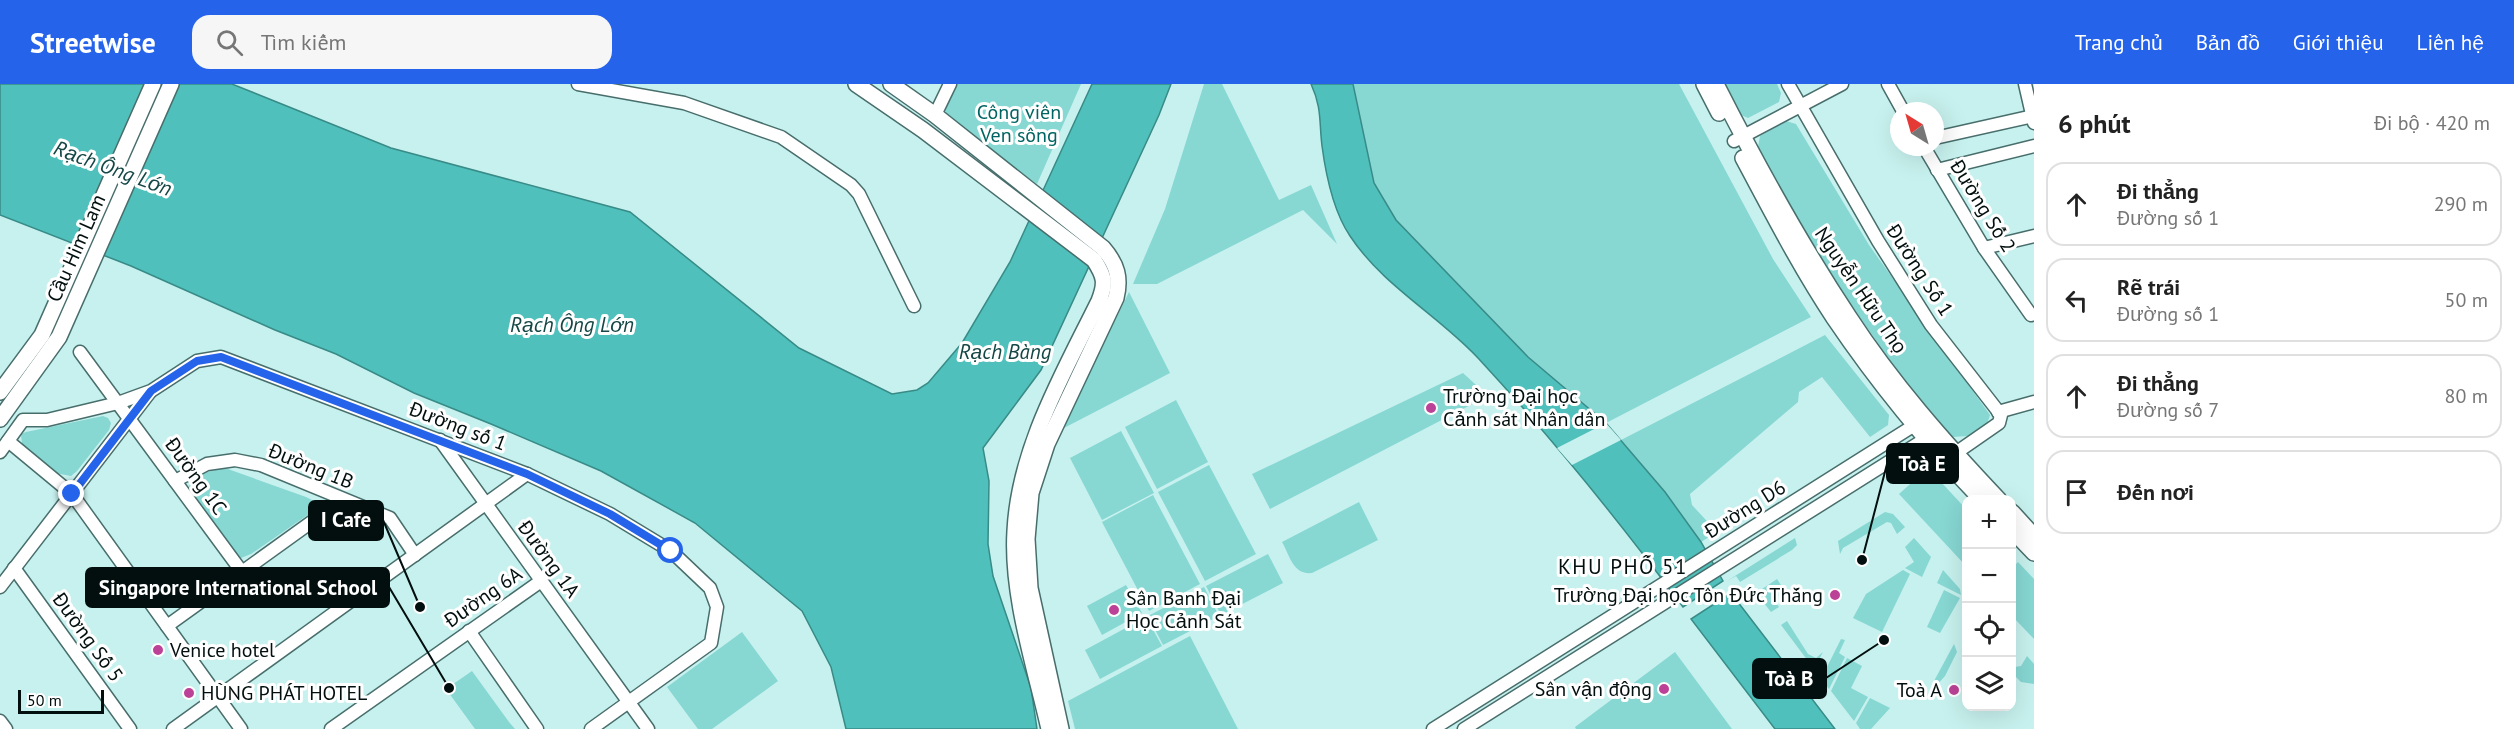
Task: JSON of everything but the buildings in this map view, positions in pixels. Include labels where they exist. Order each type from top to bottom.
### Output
[{"type":"main road","name":"Cầu Him Lam","points":[[0,392],[42,335],[153,84]]},
{"type":"main road","name":"Cầu Him Lam","points":[[0,419],[59,337],[171,84]]},
{"type":"main road","points":[[856,84],[923,130],[1094,260],[1103,274],[1103,288],[1099,301],[1067,382],[1037,468],[1031,494],[1027,539],[1030,588],[1061,729]]},
{"type":"main road","points":[[891,84],[935,115],[1103,248],[1113,260],[1118,273],[1119,285],[1116,298],[1067,382],[1028,458],[1018,501],[1015,531],[1020,600],[1049,729]]},
{"type":"main road","name":"Nguyễn Hữu Thọ","points":[[1704,84],[1738,138]]},
{"type":"main road","name":"Nguyễn Hữu Thọ","points":[[1716,84],[1738,138],[1802,265],[1833,317],[1950,457],[1978,495]]},
{"type":"main road","name":"Nguyễn Hữu Thọ","points":[[1950,457],[1993,495]]},
{"type":"main road","points":[[2016,516],[2034,536]]},
{"type":"main road","points":[[2016,534],[2034,553]]},
{"type":"street","points":[[578,84],[684,103],[781,137],[851,185],[859,194],[914,306]]},
{"type":"street","points":[[935,115],[950,84]]},
{"type":"street","name":"Đường Số 1","points":[[1788,84],[1878,241],[1931,325],[1998,412]]},
{"type":"street","points":[[1738,138],[1842,84]]},
{"type":"street","points":[[1888,84],[1899,102]]},
{"type":"street","points":[[1944,136],[2033,120],[2025,84]]},
{"type":"street","points":[[1937,170],[2034,146]]},
{"type":"street","name":"Đường Số 2","points":[[1929,156],[1983,248],[2031,315]]},
{"type":"street","points":[[1983,248],[2034,236]]},
{"type":"street","name":"Đường 1C","points":[[80,352],[242,572]]},
{"type":"street","name":"Đường số 1","points":[[3,448],[23,420],[48,420],[118,403],[151,391],[197,361],[221,357],[527,474],[610,514],[671,551],[710,588],[717,607],[711,643],[591,729]]},
{"type":"street","points":[[0,587],[151,391]]},
{"type":"street","points":[[1950,457],[1999,423],[2001,418],[1998,412],[2034,402]]},
{"type":"street","name":"Đường D6","points":[[1433,729],[1920,422]]},
{"type":"street","name":"Đường D6","points":[[1464,729],[1930,435]]},
{"type":"street","name":"Đường 1A","points":[[439,439],[628,702]]},
{"type":"street","points":[[3,448],[72,494],[240,729]]},
{"type":"street","name":"Đường 1B","points":[[175,481],[207,464],[236,460],[261,465],[390,518],[415,555]]},
{"type":"street","points":[[173,729],[527,474]]},
{"type":"street","points":[[167,626],[342,500]]},
{"type":"street","name":"Đường Số 5","points":[[14,568],[130,729]]},
{"type":"street","name":"Đường 6A","points":[[331,729],[541,581]]},
{"type":"street","points":[[1638,600],[1646,614]]},
{"type":"street","points":[[469,631],[537,729]]},
{"type":"street","points":[[628,702],[648,729]]},
{"type":"street","points":[[0,721],[6,729]]},
{"type":"green space","name":"Công viên Ven sông","points":[[955,84],[1081,84],[1037,184],[950,122],[945,108]]},
{"type":"green space","points":[[1204,84],[1222,84],[1279,200],[1311,185],[1337,244],[1303,210],[1157,284],[1133,284],[1165,209]]},
{"type":"green space","points":[[1353,84],[1679,84],[1773,259],[1811,317],[1606,423],[1528,357],[1396,220],[1374,183]]},
{"type":"green space","points":[[1725,84],[1777,84],[1781,93],[1779,102],[1748,118],[1741,115]]},
{"type":"green space","points":[[1786,121],[1796,124],[1869,245],[1990,415],[1987,424],[1969,436],[1952,437],[1898,372],[1818,257],[1758,147],[1760,136]]},
{"type":"green space","points":[[1129,292],[1170,373],[1062,429]]},
{"type":"green space","points":[[1825,335],[1889,415],[1888,425],[1870,437],[1822,377],[1799,392],[1798,402],[1690,494],[1692,505],[1717,532],[1701,542],[1665,492],[1621,440]]},
{"type":"green space","points":[[1463,373],[1488,396],[1270,509],[1252,474]]},
{"type":"green space","points":[[1176,400],[1208,462],[1157,489],[1125,427]]},
{"type":"green space","points":[[103,416],[111,423],[109,430],[71,476],[55,473],[22,444],[21,434],[26,432]]},
{"type":"green space","points":[[1121,431],[1154,493],[1102,520],[1070,458]]},
{"type":"green space","points":[[1209,465],[1256,554],[1205,581],[1158,492]]},
{"type":"green space","points":[[225,468],[306,497],[316,502],[316,506],[309,514],[251,554],[241,558],[235,555],[189,488],[198,476]]},
{"type":"green space","points":[[1928,468],[1962,505],[1962,562],[1899,494]]},
{"type":"green space","points":[[1153,495],[1200,584],[1149,611],[1102,522]]},
{"type":"green space","points":[[1359,502],[1378,540],[1312,573],[1296,568],[1282,542]]},
{"type":"green space","points":[[1885,512],[1893,514],[1905,527],[1897,534],[1891,523],[1887,522],[1843,548],[1840,554],[1838,541]]},
{"type":"green space","points":[[1795,538],[1797,545],[1792,550],[1740,582],[1736,576],[1727,581]]},
{"type":"green space","points":[[1914,538],[1931,557],[1922,577],[1905,568],[1914,562],[1905,547]]},
{"type":"green space","points":[[1268,554],[1283,583],[1221,615],[1206,586]]},
{"type":"green space","points":[[2018,562],[2034,579],[2034,639],[2016,620],[2016,564]]},
{"type":"green space","points":[[1903,570],[1910,574],[1882,632],[1853,618],[1866,594]]},
{"type":"green space","points":[[1943,570],[1960,589],[1961,595],[1937,583]]},
{"type":"green space","points":[[1777,579],[1781,585],[1777,604],[1779,607],[1771,612],[1759,597],[1759,591]]},
{"type":"green space","name":"Sân Banh Đại Học Cảnh Sát","points":[[1126,585],[1142,613],[1102,635],[1087,606]]},
{"type":"green space","points":[[1204,587],[1219,616],[1163,645],[1148,616]]},
{"type":"green space","points":[[1944,590],[1960,598],[1940,633],[1927,627]]},
{"type":"green space","points":[[1146,617],[1162,646],[1100,679],[1085,650]]},
{"type":"green space","points":[[1787,621],[1808,654],[1816,658],[1823,652],[1814,669],[1781,625]]},
{"type":"green space","points":[[742,632],[778,681],[712,729],[698,729],[667,687]]},
{"type":"green space","points":[[1190,636],[1238,729],[1075,729],[1068,701]]},
{"type":"green space","points":[[1841,639],[1845,640],[1839,653],[1845,657],[1829,689],[1821,679]]},
{"type":"green space","points":[[1954,644],[1957,652],[1945,676],[1937,685],[1934,681]]},
{"type":"green space","name":"Sân vận động","points":[[1675,652],[1732,729],[1576,729],[1575,727]]},
{"type":"green space","points":[[2027,656],[2034,664],[2034,684],[2021,682],[2016,677],[2016,667],[2021,666]]},
{"type":"green space","points":[[1847,658],[1862,666],[1851,688],[1868,697],[1854,721],[1831,691]]},
{"type":"green space","points":[[472,671],[515,729],[475,729],[446,689]]},
{"type":"green space","points":[[1870,698],[1890,708],[1871,729],[1860,729],[1856,723]]},
{"type":"water","name":"Rạch Ông Lớn","points":[[0,84],[232,84],[391,148],[630,212],[799,348],[892,394],[917,390],[928,383],[962,343],[1010,262],[1092,84],[1171,84],[1159,115],[1041,370],[983,448],[989,481],[988,544],[993,576],[1031,688],[1037,729],[846,729],[831,667],[802,611],[695,523],[601,471],[414,393],[336,354],[275,330],[131,266],[0,215]]},
{"type":"water","points":[[1311,84],[1353,84],[1374,183],[1396,220],[1528,357],[1606,423],[1665,492],[1701,542],[1723,581],[1683,607],[1584,480],[1478,358],[1394,285],[1363,254],[1344,226],[1331,193],[1322,146],[1319,108]]},
{"type":"water","points":[[1731,593],[1835,729],[1775,729],[1691,619]]},
{"type":"pier","points":[[1606,423],[1621,440],[1572,465],[1557,448]]},
{"type":"place","name":"Trường Đại học Cảnh sát Nhân dân","points":[[1431,408]]},
{"type":"place","name":"Toà E","points":[[1862,560]]},
{"type":"place","name":"Trường Đại học Tôn Đức Thắng","points":[[1835,595]]},
{"type":"place","name":"I Cafe","points":[[420,607]]},
{"type":"place","name":"Sân Banh Đại Học Cảnh Sát","points":[[1114,610]]},
{"type":"place","name":"Toà B","points":[[1884,640]]},
{"type":"place","name":"Venice hotel","points":[[158,650]]},
{"type":"place","name":"Singapore International School","points":[[449,688]]},
{"type":"place","name":"Sân vận động","points":[[1664,689]]},
{"type":"place","name":"Toà A","points":[[1954,690]]},
{"type":"place","name":"HÙNG PHÁT HOTEL","points":[[189,693]]},
{"type":"district","name":"KHU PHỐ 51","points":[[1623,566]]},
{"type":"route","points":[[72,494],[151,391],[197,361],[221,357],[527,474],[610,514],[671,551]]},
{"type":"water label","name":"Rạch Bàng","points":[[1005,351]]}]
